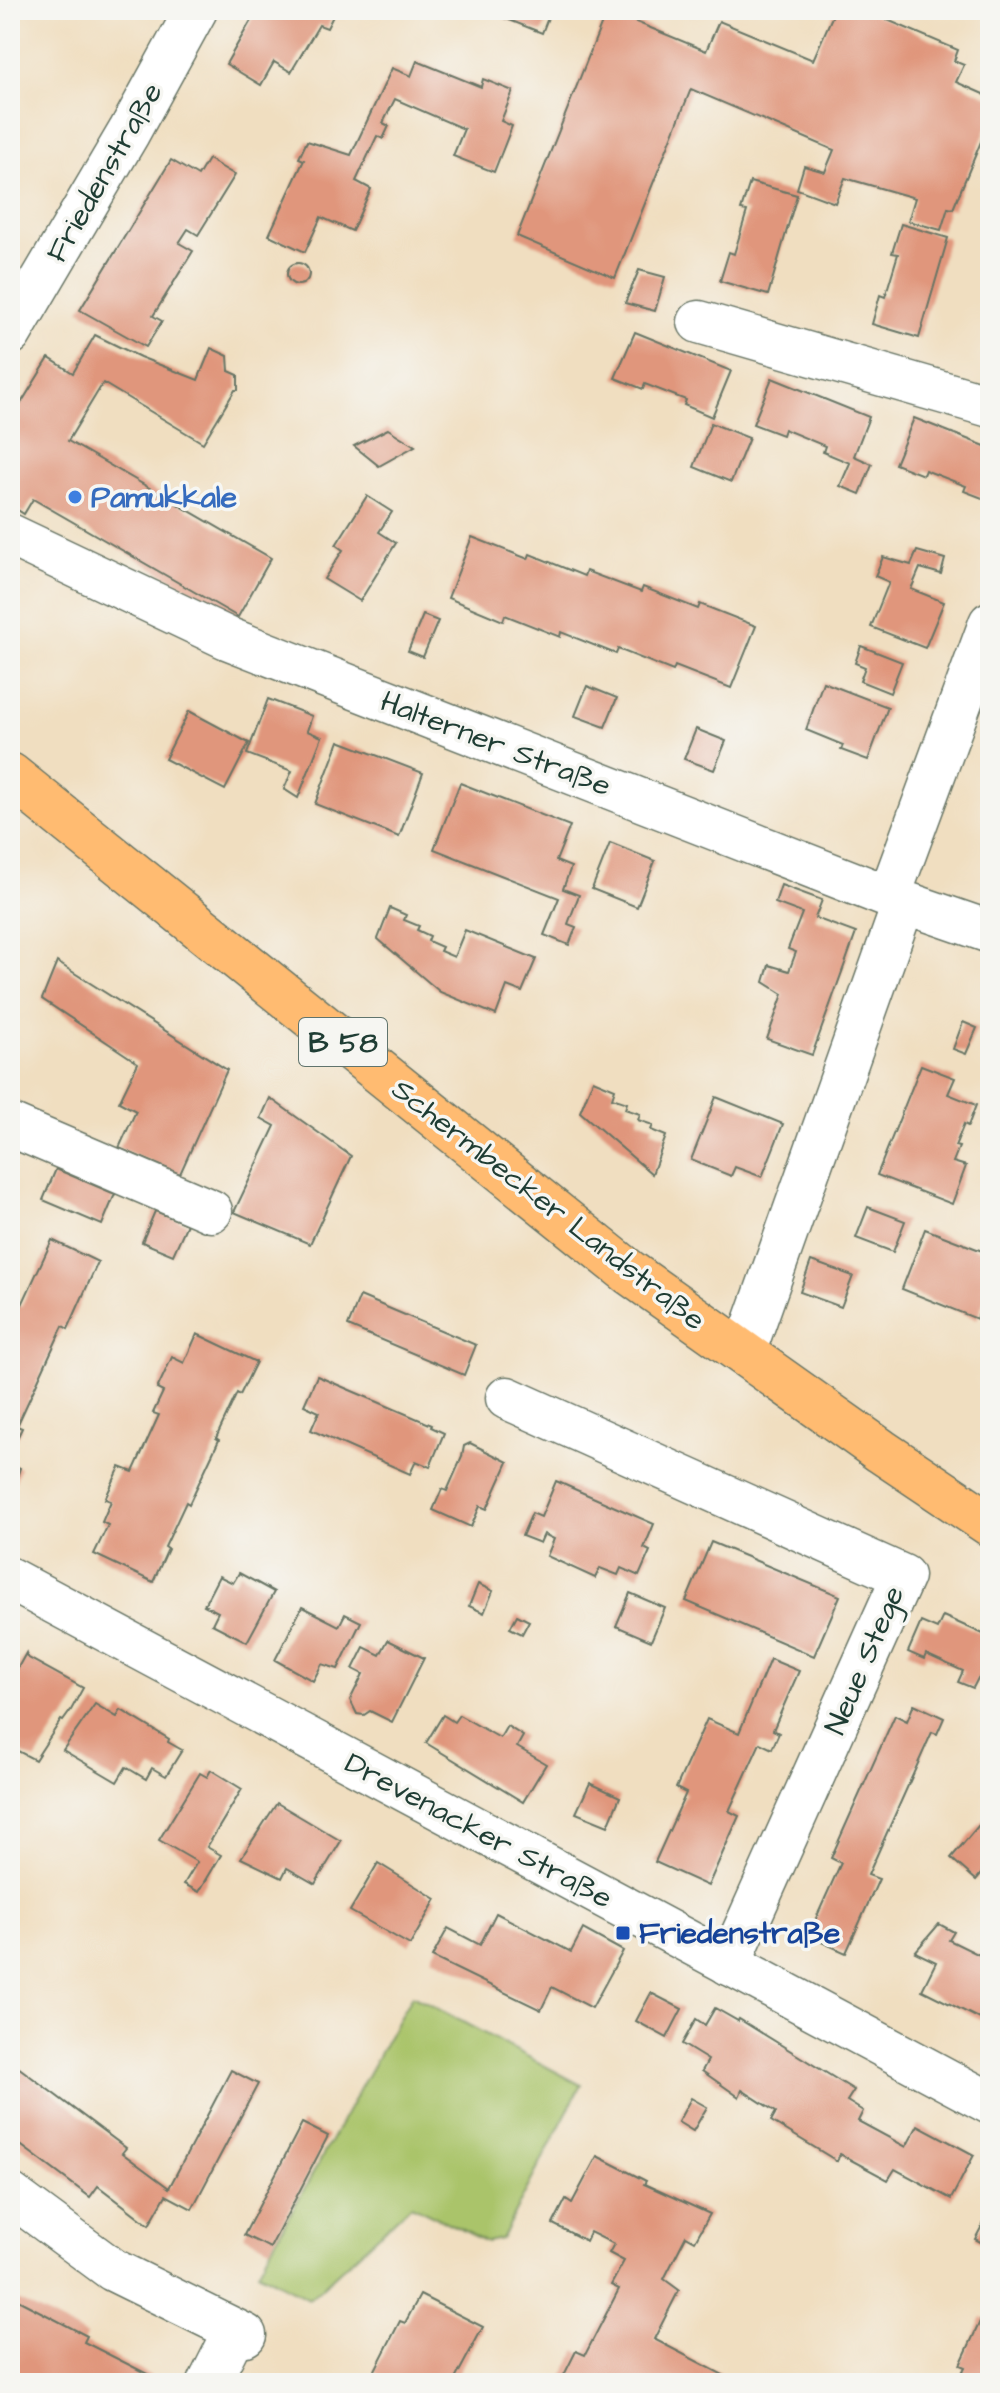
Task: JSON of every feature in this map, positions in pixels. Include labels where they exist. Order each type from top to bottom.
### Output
[{"type":"main road","name":"Schermbecker Landstraße","points":[[10,775],[629,1272],[990,1524]]},
{"type":"street","name":"Friedenstraße","points":[[10,334],[129,132],[196,10]]},
{"type":"street","points":[[699,322],[990,406]]},
{"type":"street","name":"Halterner Straße","points":[[10,535],[227,638],[897,899],[990,932]]},
{"type":"street","points":[[744,1353],[990,623]]},
{"type":"street","points":[[10,1125],[211,1211]]},
{"type":"street","name":"Neue Stege","points":[[507,1398],[903,1576],[729,1964]]},
{"type":"street","name":"Drevenacker Straße","points":[[10,1579],[990,2103]]},
{"type":"street","points":[[10,2194],[113,2270],[240,2333],[209,2383]]},
{"type":"green space","points":[[412,1995],[581,2085],[501,2239],[487,2242],[411,2205],[309,2299],[258,2272]]},
{"type":"building","points":[[257,10],[336,10],[327,28],[319,25],[291,72],[274,62],[261,85],[226,64]]},
{"type":"building","points":[[484,10],[551,10],[542,33]]},
{"type":"building","points":[[607,10],[706,51],[719,21],[813,60],[835,10],[864,10],[958,50],[954,61],[964,65],[956,82],[990,97],[990,120],[953,209],[948,208],[941,230],[908,221],[915,198],[845,178],[835,203],[797,189],[804,166],[825,172],[834,150],[691,89],[615,278],[517,236]]},
{"type":"building","points":[[417,61],[481,87],[483,79],[513,91],[501,121],[512,126],[494,172],[453,156],[464,129],[395,99],[383,123],[389,126],[383,139],[377,136],[356,181],[371,189],[352,231],[321,217],[305,252],[269,235],[304,160],[299,158],[307,141],[351,155],[392,68],[411,76]]},
{"type":"building","points":[[208,159],[235,175],[198,235],[188,229],[179,243],[193,251],[153,316],[162,321],[146,347],[80,310],[171,160],[198,176]]},
{"type":"building","points":[[750,182],[797,195],[768,295],[720,281],[729,252],[734,254],[747,211],[741,210]]},
{"type":"building","points":[[901,224],[948,238],[919,338],[872,324],[880,295],[885,297],[898,254],[892,253]]},
{"type":"building","points":[[298,263],[306,266],[309,274],[306,282],[298,285],[290,282],[287,274],[290,266]]},
{"type":"building","points":[[639,270],[665,277],[655,311],[625,303]]},
{"type":"building","points":[[635,332],[731,371],[712,417],[684,405],[686,400],[645,384],[643,389],[615,378]]},
{"type":"building","points":[[95,335],[198,380],[211,348],[228,356],[229,371],[238,375],[238,390],[235,390],[203,443],[103,383],[68,441],[271,558],[238,617],[33,499],[24,514],[10,505],[10,421],[49,358],[73,373]]},
{"type":"building","points":[[772,378],[869,417],[854,456],[872,464],[860,494],[840,486],[850,463],[823,452],[825,446],[784,429],[782,435],[753,424]]},
{"type":"building","points":[[914,418],[990,448],[990,501],[964,491],[966,486],[925,470],[923,475],[895,464]]},
{"type":"building","points":[[711,423],[749,438],[731,482],[694,467]]},
{"type":"building","points":[[388,429],[415,446],[379,466],[354,446]]},
{"type":"building","points":[[367,496],[392,512],[379,532],[396,543],[360,601],[324,579],[343,550],[336,545]]},
{"type":"building","points":[[472,537],[528,559],[530,554],[584,576],[586,571],[641,592],[643,587],[698,609],[700,604],[756,626],[731,688],[675,666],[673,671],[618,649],[616,654],[561,632],[560,637],[505,615],[503,621],[448,598]]},
{"type":"building","points":[[917,551],[945,559],[941,574],[920,568],[911,589],[944,602],[925,648],[871,627],[889,582],[875,576],[883,557],[911,565]]},
{"type":"building","points":[[423,615],[438,621],[423,657],[408,651]]},
{"type":"building","points":[[861,646],[902,662],[890,693],[860,681],[865,667],[855,663]]},
{"type":"building","points":[[823,682],[888,707],[868,760],[841,750],[843,745],[806,730]]},
{"type":"building","points":[[587,686],[617,698],[605,727],[575,716]]},
{"type":"building","points":[[268,699],[312,716],[307,731],[322,737],[298,798],[284,789],[292,771],[247,754]]},
{"type":"building","points":[[189,711],[249,743],[225,790],[165,759]]},
{"type":"building","points":[[696,729],[726,741],[714,770],[684,759]]},
{"type":"building","points":[[339,741],[423,773],[399,837],[315,804]]},
{"type":"building","points":[[460,783],[570,826],[556,861],[571,867],[563,889],[579,895],[568,924],[576,927],[569,945],[544,935],[559,898],[434,849]]},
{"type":"building","points":[[610,843],[655,861],[637,907],[592,889]]},
{"type":"building","points":[[781,885],[822,900],[815,918],[856,933],[812,1055],[767,1039],[783,994],[764,982],[769,965],[789,971],[796,952],[788,949],[802,913],[775,903]]},
{"type":"building","points":[[390,908],[406,915],[404,920],[419,926],[417,930],[430,936],[428,941],[454,957],[465,930],[536,959],[522,992],[507,986],[496,1015],[440,992],[378,939]]},
{"type":"building","points":[[57,962],[227,1070],[180,1174],[119,1148],[136,1111],[119,1102],[138,1063],[42,999]]},
{"type":"building","points":[[963,1022],[977,1028],[966,1054],[953,1049]]},
{"type":"building","points":[[921,1065],[955,1078],[948,1094],[976,1105],[968,1126],[964,1124],[955,1146],[959,1147],[953,1162],[966,1166],[952,1204],[877,1175]]},
{"type":"building","points":[[593,1080],[615,1089],[612,1098],[627,1103],[625,1109],[640,1114],[638,1120],[653,1125],[651,1130],[666,1136],[652,1174],[580,1112]]},
{"type":"building","points":[[716,1097],[783,1124],[762,1177],[735,1167],[731,1176],[691,1160]]},
{"type":"building","points":[[270,1098],[351,1156],[310,1244],[234,1212],[275,1126],[261,1118]]},
{"type":"building","points":[[56,1169],[115,1194],[102,1225],[43,1200]]},
{"type":"building","points":[[868,1207],[905,1221],[893,1252],[856,1238]]},
{"type":"building","points":[[155,1211],[187,1224],[173,1255],[142,1242]]},
{"type":"building","points":[[925,1229],[990,1254],[990,1285],[977,1319],[902,1289]]},
{"type":"building","points":[[52,1240],[98,1262],[68,1329],[63,1326],[17,1426],[22,1428],[10,1453],[10,1319],[17,1305],[21,1307]]},
{"type":"building","points":[[811,1261],[853,1276],[841,1307],[800,1292]]},
{"type":"building","points":[[360,1296],[476,1345],[464,1375],[348,1326]]},
{"type":"building","points":[[197,1334],[256,1362],[240,1395],[237,1393],[216,1438],[219,1440],[165,1547],[168,1549],[153,1582],[94,1554],[108,1525],[102,1522],[111,1501],[105,1499],[120,1467],[133,1472],[159,1415],[153,1413],[163,1392],[157,1389],[172,1357],[184,1363]]},
{"type":"building","points":[[317,1376],[444,1433],[430,1467],[416,1461],[410,1474],[311,1430],[319,1412],[304,1405]]},
{"type":"building","points":[[470,1443],[508,1462],[487,1509],[480,1506],[471,1527],[433,1510],[442,1489],[447,1491],[464,1446]]},
{"type":"building","points":[[10,1463],[20,1468],[10,1498]]},
{"type":"building","points":[[556,1481],[654,1524],[644,1548],[650,1551],[639,1576],[621,1568],[618,1575],[600,1568],[595,1578],[547,1556],[554,1539],[544,1534],[540,1543],[522,1536],[532,1513],[541,1517]]},
{"type":"building","points":[[711,1542],[840,1596],[814,1656],[686,1601]]},
{"type":"building","points":[[239,1573],[274,1592],[247,1642],[212,1624],[218,1612],[204,1605],[219,1576],[233,1583]]},
{"type":"building","points":[[478,1584],[493,1591],[484,1613],[469,1606]]},
{"type":"building","points":[[630,1593],[665,1608],[651,1641],[616,1626]]},
{"type":"building","points":[[302,1607],[339,1626],[345,1614],[361,1622],[338,1669],[322,1664],[313,1681],[275,1660]]},
{"type":"building","points":[[517,1615],[529,1621],[522,1634],[510,1628]]},
{"type":"building","points":[[943,1616],[990,1637],[990,1683],[978,1678],[973,1688],[958,1682],[963,1671],[926,1654],[924,1659],[908,1652],[921,1622],[937,1629]]},
{"type":"building","points":[[388,1640],[424,1658],[392,1722],[370,1711],[364,1715],[357,1714],[350,1700],[363,1674],[353,1669],[364,1647],[380,1655]]},
{"type":"building","points":[[26,1653],[27,1657],[83,1688],[35,1760],[10,1747],[10,1682]]},
{"type":"building","points":[[770,1659],[799,1671],[773,1730],[779,1733],[772,1749],[760,1743],[729,1811],[739,1816],[708,1886],[655,1862],[686,1793],[676,1788],[707,1719],[739,1733]]},
{"type":"building","points":[[95,1704],[117,1717],[121,1710],[182,1750],[166,1776],[152,1768],[146,1779],[126,1767],[117,1782],[63,1750]]},
{"type":"building","points":[[914,1704],[944,1718],[937,1734],[932,1732],[868,1875],[879,1879],[846,1953],[808,1936],[841,1863],[831,1858],[895,1715],[907,1721]]},
{"type":"building","points":[[443,1715],[454,1722],[459,1715],[500,1738],[507,1726],[523,1736],[517,1747],[546,1764],[523,1802],[426,1743]]},
{"type":"building","points":[[211,1770],[242,1789],[207,1847],[221,1855],[199,1892],[184,1884],[197,1862],[159,1840],[200,1773],[207,1777]]},
{"type":"building","points":[[590,1783],[620,1797],[608,1826],[576,1813]]},
{"type":"building","points":[[277,1803],[341,1841],[315,1884],[287,1868],[282,1878],[241,1858]]},
{"type":"building","points":[[990,1812],[990,1863],[976,1880],[951,1858]]},
{"type":"building","points":[[378,1863],[436,1899],[410,1945],[350,1911]]},
{"type":"building","points":[[496,1913],[571,1952],[583,1929],[623,1951],[592,2008],[552,1987],[541,2010],[432,1957],[448,1928],[480,1945]]},
{"type":"building","points":[[939,1924],[954,1932],[949,1940],[990,1960],[990,2024],[922,1990],[936,1962],[915,1952]]},
{"type":"building","points":[[651,1993],[682,2009],[667,2038],[636,2021]]},
{"type":"building","points":[[715,2008],[739,2019],[854,2090],[847,2101],[863,2111],[858,2121],[906,2147],[918,2125],[974,2155],[951,2199],[895,2169],[888,2180],[840,2154],[837,2161],[771,2121],[776,2112],[742,2090],[739,2097],[702,2071],[708,2060],[682,2044],[696,2019],[705,2025]]},
{"type":"building","points":[[10,2061],[126,2148],[122,2153],[169,2188],[231,2070],[258,2084],[192,2209],[166,2195],[149,2225],[98,2186],[90,2197],[10,2137]]},
{"type":"building","points":[[691,2098],[707,2107],[693,2131],[678,2122]]},
{"type":"building","points":[[302,2123],[328,2136],[270,2248],[244,2235]]},
{"type":"building","points":[[597,2156],[646,2181],[644,2184],[710,2214],[695,2241],[686,2236],[664,2279],[679,2290],[654,2339],[733,2380],[731,2383],[569,2383],[562,2379],[576,2351],[585,2355],[619,2289],[611,2285],[624,2261],[609,2253],[614,2244],[590,2232],[586,2241],[553,2224],[566,2199],[572,2203]]},
{"type":"building","points":[[990,2211],[990,2247],[975,2239]]},
{"type":"building","points":[[420,2295],[483,2327],[453,2383],[374,2383],[378,2374],[374,2372],[400,2321],[405,2323]]},
{"type":"building","points":[[10,2296],[87,2336],[84,2342],[165,2383],[19,2383],[10,2379]]},
{"type":"building","points":[[982,2317],[990,2321],[990,2383],[957,2383],[965,2367],[960,2365]]},
{"type":"place","name":"Pamukkale","points":[[75,497]]},
{"type":"place","name":"Friedenstraße","points":[[623,1933]]}]
